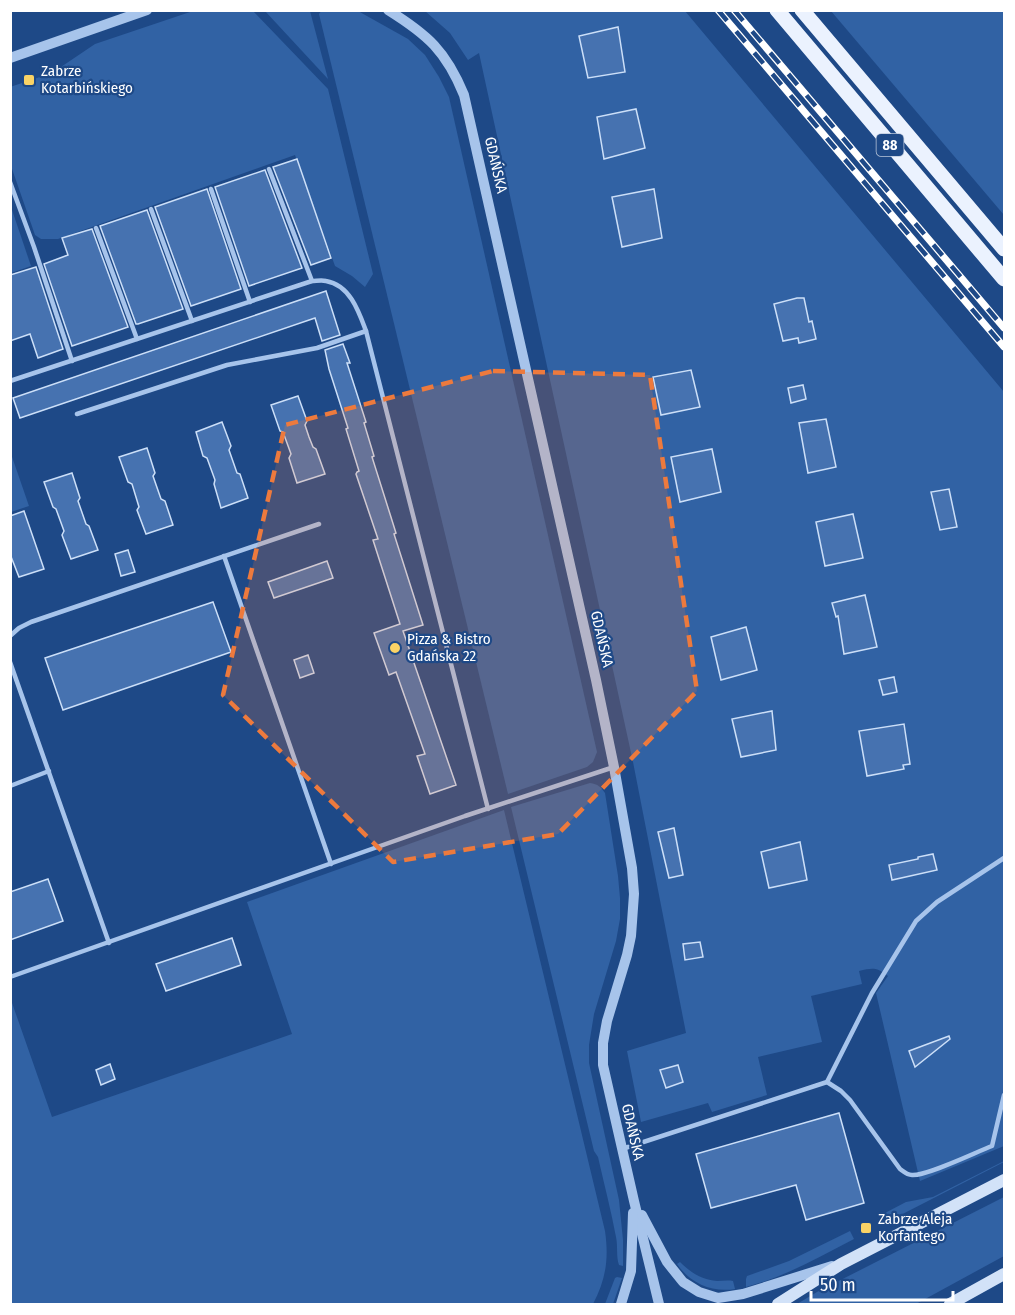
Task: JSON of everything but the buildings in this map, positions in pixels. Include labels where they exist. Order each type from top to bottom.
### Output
[{"type":"main road","name":"88","points":[[777,10],[1005,279]]},
{"type":"main road","name":"88","points":[[802,10],[1005,249]]},
{"type":"main road","points":[[778,1305],[841,1263],[1005,1180]]},
{"type":"main road","points":[[950,1305],[1005,1274]]},
{"type":"street","points":[[10,58],[147,10]]},
{"type":"street","name":"GDAŃSKA","points":[[388,10],[423,34],[435,46],[447,60],[464,95],[614,767],[632,868],[634,894],[632,936],[607,1021],[602,1054],[606,1080],[659,1305]]},
{"type":"street","points":[[634,1201],[667,1262],[683,1282],[699,1292],[717,1298],[743,1294],[841,1263]]},
{"type":"street","points":[[621,1305],[631,1272],[634,1201]]},
{"type":"lane","points":[[269,169],[312,281]]},
{"type":"lane","points":[[10,182],[72,361]]},
{"type":"lane","points":[[211,189],[250,302]]},
{"type":"lane","points":[[151,209],[192,321]]},
{"type":"lane","points":[[96,228],[137,339]]},
{"type":"lane","points":[[10,381],[312,281],[327,281],[344,290],[355,304],[366,331],[488,809]]},
{"type":"lane","points":[[77,414],[227,365],[316,348],[366,331]]},
{"type":"lane","points":[[10,636],[18,628],[31,622],[319,524]]},
{"type":"lane","points":[[224,556],[331,864]]},
{"type":"lane","points":[[10,662],[109,943]]},
{"type":"lane","points":[[10,977],[614,767]]},
{"type":"lane","points":[[10,786],[49,771]]},
{"type":"lane","points":[[622,1149],[827,1082],[872,993],[916,921],[937,902],[1005,858]]},
{"type":"lane","points":[[827,1082],[850,1100],[900,1169],[907,1174],[915,1175],[993,1146],[1005,1095]]},
{"type":"highlighted area","points":[[493,371],[650,375],[697,691],[558,834],[393,862],[223,695],[285,425]]},
{"type":"shaded area","points":[[322,10],[358,11],[408,39],[425,55],[449,97],[597,752],[593,762],[587,767],[508,794],[319,14]]},
{"type":"shaded area","points":[[193,11],[253,11],[328,89],[373,274],[365,287],[335,266],[295,155],[58,239],[41,239],[35,235],[11,166],[10,87],[52,73],[95,44]]},
{"type":"shaded area","points":[[265,11],[310,11],[328,79]]},
{"type":"shaded area","points":[[425,11],[685,11],[1004,392],[1004,1146],[920,1181],[876,993],[888,976],[874,969],[859,971],[862,984],[811,996],[822,1042],[758,1057],[767,1095],[712,1112],[708,1103],[641,1122],[627,1051],[686,1033],[633,762],[479,53],[468,60],[450,33]]},
{"type":"shaded area","points":[[831,11],[1004,11],[1004,215]]},
{"type":"shaded area","points":[[10,204],[31,266],[11,273],[10,273]]},
{"type":"shaded area","points":[[10,451],[29,506],[11,512],[10,512]]},
{"type":"shaded area","points":[[590,783],[599,786],[605,793],[620,898],[620,919],[616,941],[594,1014],[589,1045],[589,1063],[619,1200],[623,1266],[618,1262],[616,1237],[598,1157],[594,1151],[511,807]]},
{"type":"shaded area","points":[[504,810],[605,1231],[607,1251],[605,1269],[593,1304],[11,1304],[11,1000],[52,1117],[292,1034],[247,902]]},
{"type":"shaded area","points":[[1004,1161],[887,1222],[883,1214],[906,1202],[933,1197]]},
{"type":"shaded area","points":[[1004,1197],[1004,1256],[916,1304],[797,1304],[817,1292]]},
{"type":"shaded area","points":[[850,1231],[854,1239],[788,1272],[746,1287],[747,1276],[789,1261]]},
{"type":"shaded area","points":[[680,1262],[692,1272],[706,1279],[733,1281],[735,1289],[726,1290],[702,1285],[682,1271],[677,1264]]},
{"type":"shaded area","points":[[615,1278],[622,1278],[613,1304],[605,1304]]},
{"type":"railway","points":[[718,10],[1004,347]]},
{"type":"railway","points":[[734,10],[1004,328]]},
{"type":"place","name":"Zabrze Kotarbińskiego","points":[[29,80]]},
{"type":"place","name":"Pizza & Bistro Gdańska 22","points":[[395,648]]},
{"type":"place","name":"Zabrze Aleja Korfantego","points":[[866,1228]]}]
